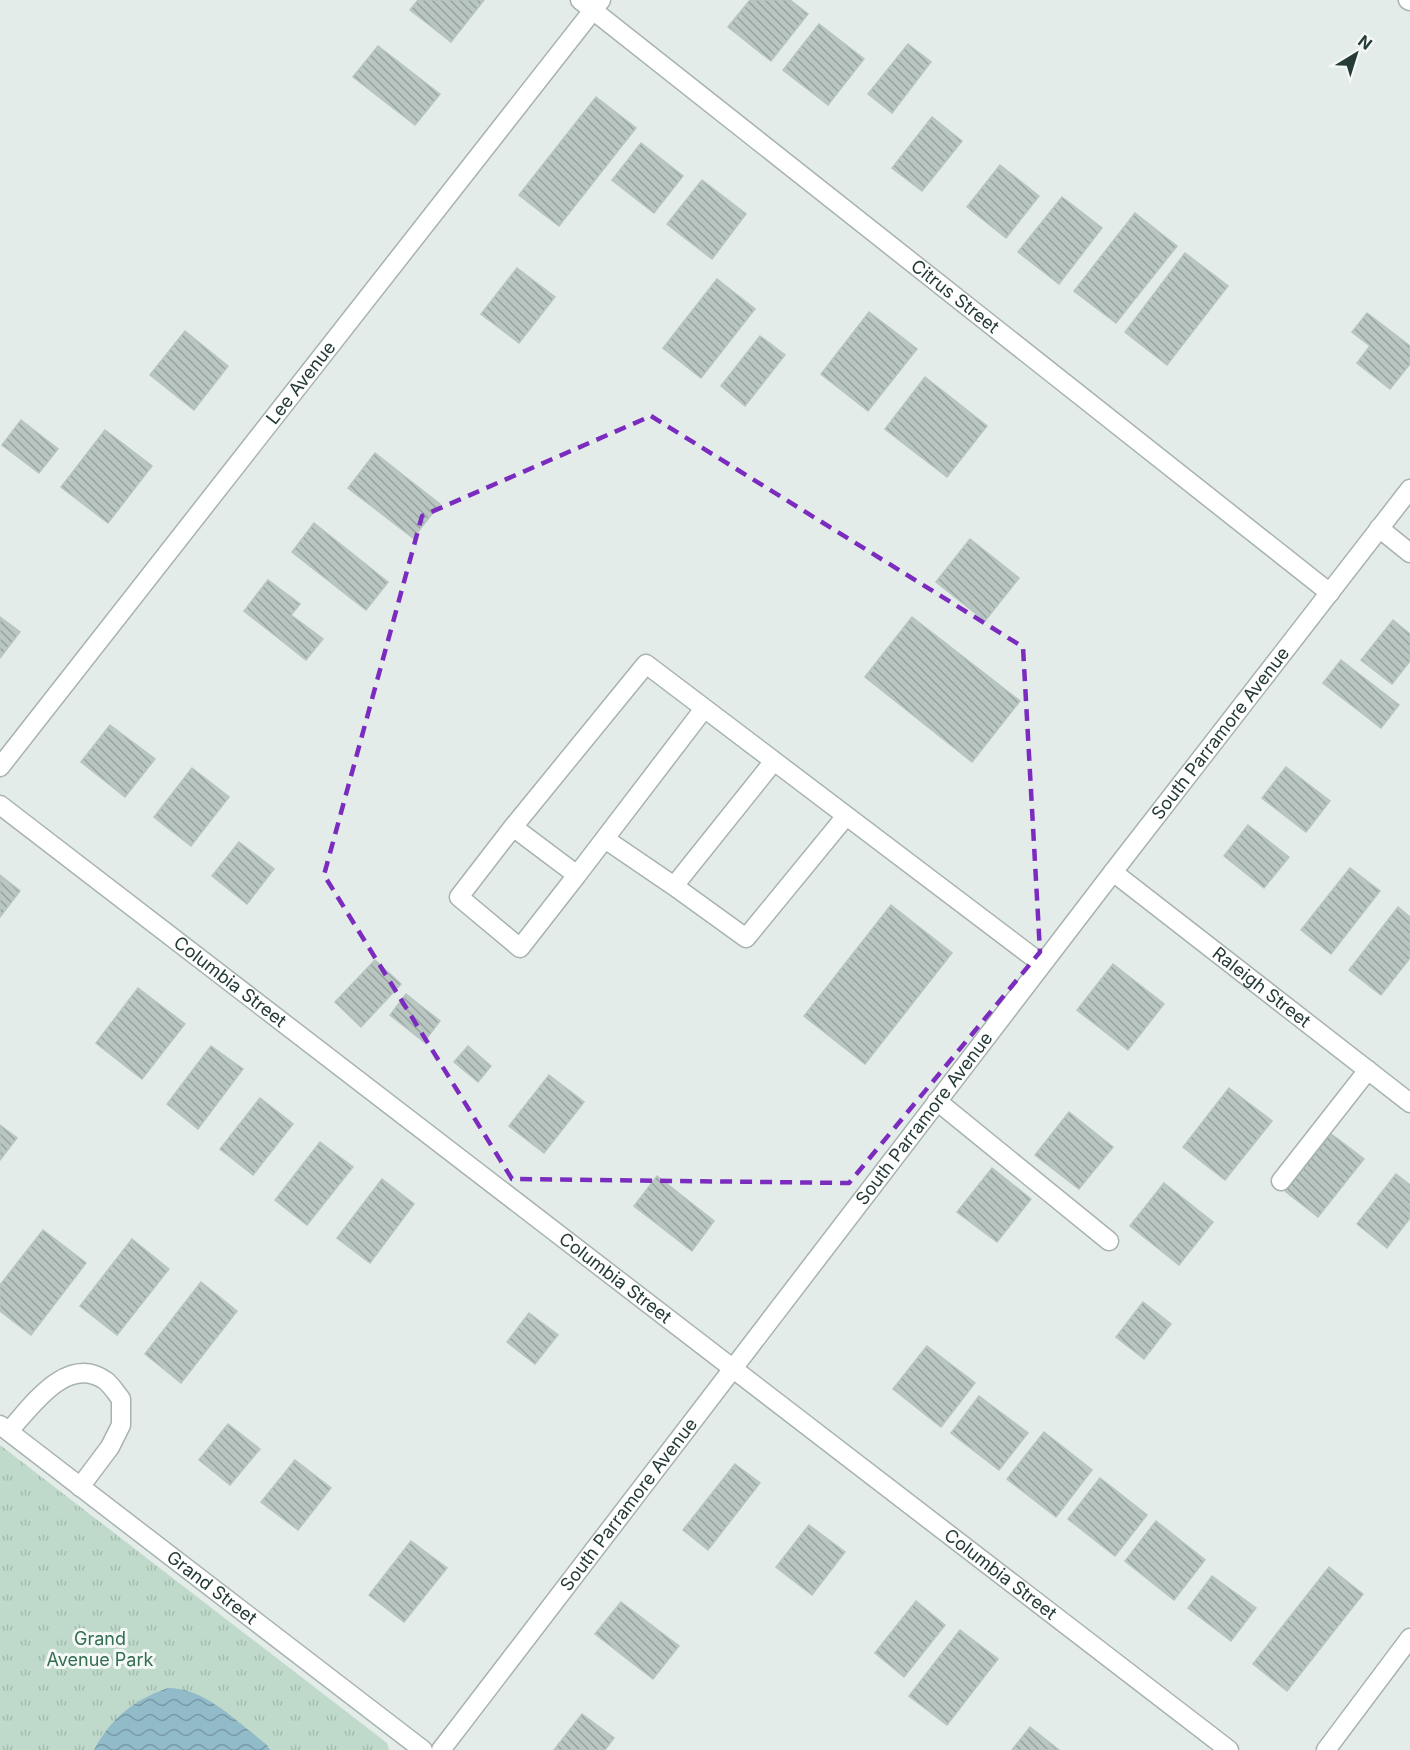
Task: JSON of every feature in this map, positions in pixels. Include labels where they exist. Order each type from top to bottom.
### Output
[{"type":"street","name":"Citrus Street","points":[[592,3],[1330,593]]},
{"type":"street","name":"Lee Avenue","points":[[0,767],[592,3]]},
{"type":"street","name":"South Parramore Avenue","points":[[441,1750],[1042,964],[1410,489]]},
{"type":"street","points":[[1379,528],[1410,553]]},
{"type":"street","points":[[703,710],[520,948],[459,897],[646,664],[703,710],[1042,964]]},
{"type":"street","points":[[674,886],[774,762]]},
{"type":"street","name":"Columbia Street","points":[[0,805],[1229,1750]]},
{"type":"street","points":[[605,838],[746,938],[846,816]]},
{"type":"street","points":[[513,827],[577,875]]},
{"type":"street","name":"Raleigh Street","points":[[1113,872],[1410,1102]]},
{"type":"street","points":[[1281,1181],[1368,1070]]},
{"type":"street","points":[[937,1101],[1109,1240]]},
{"type":"street","points":[[4,1428],[54,1382],[81,1373],[105,1381],[121,1399],[121,1425],[110,1447],[80,1487]]},
{"type":"street","name":"Grand Street","points":[[4,1428],[423,1750]]},
{"type":"street","points":[[1326,1750],[1410,1638]]},
{"type":"highlighted area","points":[[651,416],[1023,647],[1040,952],[849,1183],[512,1179],[324,875],[422,516]]},
{"type":"green space","name":"Grand Avenue Park","points":[[0,1445],[387,1743],[389,1750],[0,1750]]},
{"type":"water","points":[[168,1688],[182,1690],[208,1700],[233,1717],[270,1750],[94,1750],[108,1729],[134,1704]]},
{"type":"building","points":[[418,0],[484,0],[451,42],[410,10]]},
{"type":"building","points":[[750,0],[790,0],[808,14],[771,61],[728,27]]},
{"type":"building","points":[[819,24],[864,59],[828,105],[783,70]]},
{"type":"building","points":[[908,44],[931,62],[892,113],[868,94]]},
{"type":"building","points":[[378,46],[440,94],[415,125],[353,77]]},
{"type":"building","points":[[596,97],[636,128],[559,226],[519,195]]},
{"type":"building","points":[[932,117],[962,141],[922,191],[892,168]]},
{"type":"building","points":[[641,143],[683,176],[654,213],[612,180]]},
{"type":"building","points":[[1000,165],[1039,196],[1006,238],[967,207]]},
{"type":"building","points":[[702,180],[746,214],[712,259],[667,224]]},
{"type":"building","points":[[1062,197],[1102,228],[1059,284],[1018,252]]},
{"type":"building","points":[[1135,213],[1177,246],[1116,323],[1074,291]]},
{"type":"building","points":[[1185,253],[1228,286],[1167,365],[1125,332]]},
{"type":"building","points":[[517,268],[555,297],[519,343],[481,314]]},
{"type":"building","points":[[717,279],[755,309],[701,378],[663,348]]},
{"type":"building","points":[[869,312],[917,349],[868,411],[821,374]]},
{"type":"building","points":[[1367,313],[1410,346],[1410,364],[1390,389],[1357,363],[1370,346],[1352,332]]},
{"type":"building","points":[[185,331],[228,366],[194,410],[150,375]]},
{"type":"building","points":[[760,336],[785,355],[745,406],[721,386]]},
{"type":"building","points":[[925,377],[987,426],[947,477],[885,429]]},
{"type":"building","points":[[21,420],[58,449],[39,473],[2,445]]},
{"type":"building","points":[[105,430],[152,466],[108,523],[61,487]]},
{"type":"building","points":[[375,453],[440,504],[413,538],[348,488]]},
{"type":"building","points":[[314,523],[388,582],[366,610],[292,552]]},
{"type":"building","points":[[970,539],[1019,578],[985,621],[936,582]]},
{"type":"building","points":[[268,580],[300,604],[291,615],[323,639],[306,660],[244,611]]},
{"type":"building","points":[[0,617],[20,632],[0,658]]},
{"type":"building","points":[[912,617],[1020,701],[972,762],[865,677]]},
{"type":"building","points":[[1393,620],[1410,634],[1410,661],[1392,684],[1361,660]]},
{"type":"building","points":[[1341,660],[1399,705],[1381,728],[1323,683]]},
{"type":"building","points":[[110,725],[155,759],[125,797],[81,762]]},
{"type":"building","points":[[1286,767],[1330,801],[1306,832],[1262,798]]},
{"type":"building","points":[[192,768],[229,797],[191,846],[154,817]]},
{"type":"building","points":[[1248,825],[1289,857],[1264,888],[1224,856]]},
{"type":"building","points":[[239,842],[274,869],[247,904],[212,876]]},
{"type":"building","points":[[1350,868],[1380,891],[1331,954],[1301,930]]},
{"type":"building","points":[[0,875],[20,891],[0,917]]},
{"type":"building","points":[[891,905],[952,953],[865,1064],[804,1016]]},
{"type":"building","points":[[1398,907],[1410,917],[1410,958],[1381,995],[1349,970]]},
{"type":"building","points":[[375,960],[401,984],[361,1027],[335,1002]]},
{"type":"building","points":[[1113,964],[1164,1004],[1128,1050],[1077,1010]]},
{"type":"building","points":[[138,988],[185,1024],[142,1079],[96,1043]]},
{"type":"building","points":[[406,994],[440,1021],[424,1042],[390,1015]]},
{"type":"building","points":[[211,1046],[243,1069],[198,1129],[167,1104]]},
{"type":"building","points":[[468,1046],[491,1066],[478,1082],[454,1062]]},
{"type":"building","points":[[549,1075],[584,1102],[544,1153],[509,1126]]},
{"type":"building","points":[[1229,1088],[1272,1121],[1225,1180],[1183,1147]]},
{"type":"building","points":[[260,1098],[293,1124],[253,1175],[220,1149]]},
{"type":"building","points":[[1069,1112],[1113,1147],[1079,1189],[1035,1155]]},
{"type":"building","points":[[0,1125],[17,1138],[0,1160]]},
{"type":"building","points":[[1330,1133],[1364,1159],[1318,1217],[1285,1191]]},
{"type":"building","points":[[320,1142],[353,1167],[307,1225],[275,1200]]},
{"type":"building","points":[[992,1168],[1031,1199],[997,1242],[957,1212]]},
{"type":"building","points":[[1396,1174],[1410,1185],[1410,1218],[1387,1248],[1357,1224]]},
{"type":"building","points":[[657,1176],[714,1221],[692,1251],[634,1206]]},
{"type":"building","points":[[382,1179],[414,1204],[370,1263],[337,1238]]},
{"type":"building","points":[[1164,1183],[1213,1222],[1179,1265],[1130,1226]]},
{"type":"building","points":[[43,1230],[86,1263],[31,1335],[0,1311],[0,1285]]},
{"type":"building","points":[[132,1239],[169,1269],[117,1335],[80,1306]]},
{"type":"building","points":[[201,1282],[237,1311],[181,1383],[145,1354]]},
{"type":"building","points":[[1143,1302],[1171,1324],[1144,1359],[1116,1337]]},
{"type":"building","points":[[529,1313],[558,1335],[535,1364],[507,1342]]},
{"type":"building","points":[[927,1346],[975,1383],[941,1427],[893,1389]]},
{"type":"building","points":[[979,1396],[1028,1433],[999,1470],[951,1433]]},
{"type":"building","points":[[228,1424],[260,1449],[230,1485],[199,1460]]},
{"type":"building","points":[[1044,1432],[1092,1470],[1056,1517],[1007,1479]]},
{"type":"building","points":[[295,1460],[331,1488],[298,1530],[261,1502]]},
{"type":"building","points":[[735,1464],[760,1483],[708,1550],[683,1530]]},
{"type":"building","points":[[1100,1478],[1147,1515],[1115,1556],[1068,1519]]},
{"type":"building","points":[[1156,1521],[1205,1560],[1174,1600],[1125,1561]]},
{"type":"building","points":[[809,1525],[845,1552],[812,1595],[776,1567]]},
{"type":"building","points":[[411,1541],[447,1568],[404,1622],[369,1595]]},
{"type":"building","points":[[1329,1567],[1363,1594],[1287,1691],[1253,1664]]},
{"type":"building","points":[[1212,1576],[1256,1608],[1231,1641],[1188,1608]]},
{"type":"building","points":[[916,1601],[945,1625],[904,1677],[875,1653]]},
{"type":"building","points":[[621,1602],[679,1646],[653,1679],[595,1634]]},
{"type":"building","points":[[960,1630],[998,1659],[947,1725],[909,1696]]},
{"type":"building","points":[[582,1714],[614,1738],[605,1750],[554,1750]]},
{"type":"building","points":[[1030,1727],[1059,1750],[1012,1750]]}]
